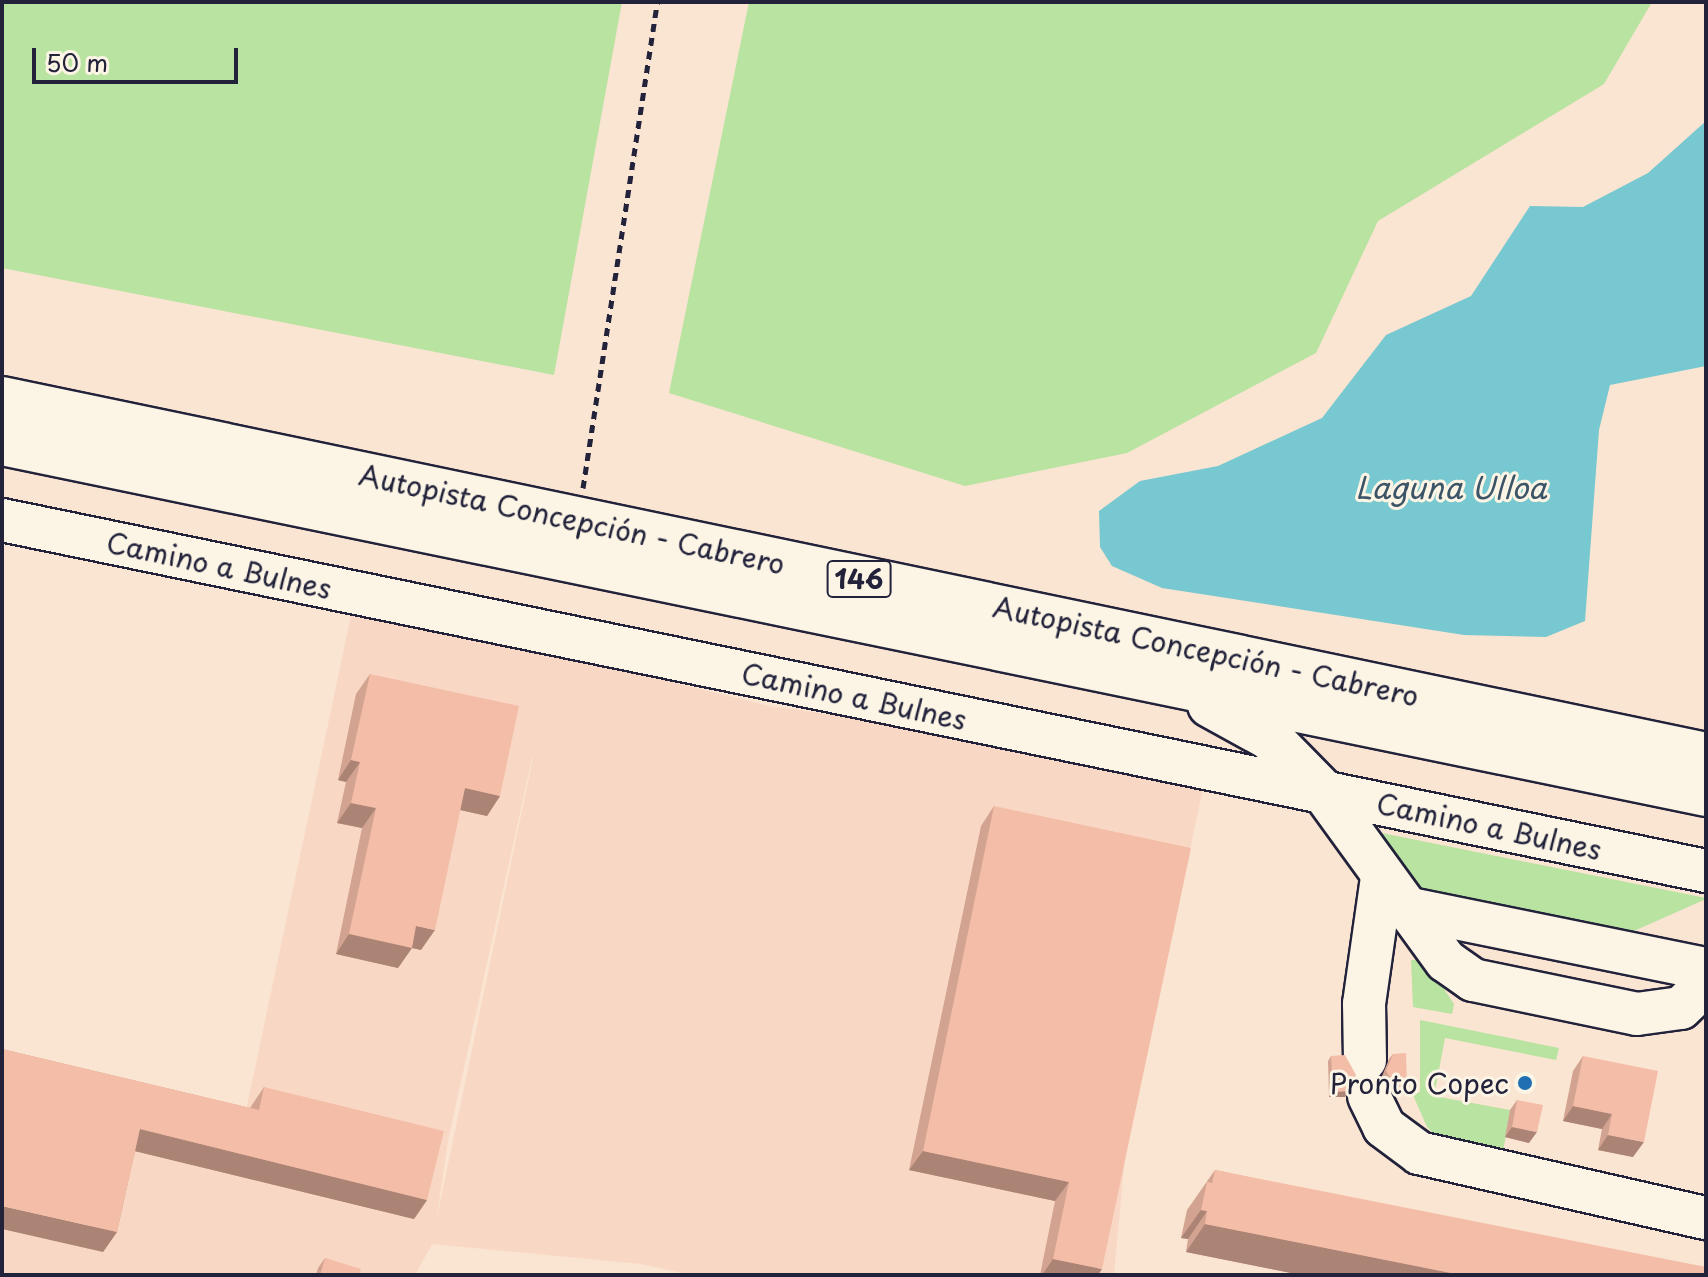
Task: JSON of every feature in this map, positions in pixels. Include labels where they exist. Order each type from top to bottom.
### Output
[{"type":"highway","name":"Autopista Concepción - Cabrero","points":[[2,399],[1706,755]]},
{"type":"highway","name":"Autopista Concepción - Cabrero","points":[[2,443],[1706,794]]},
{"type":"highway","points":[[1165,682],[1270,738],[1323,792]]},
{"type":"street","name":"Camino a Bulnes","points":[[2,520],[1706,871]]},
{"type":"street","points":[[1323,792],[1446,961],[1473,980],[1659,1014],[1681,1008],[1706,984]]},
{"type":"street","points":[[1394,892],[1706,969]]},
{"type":"street","points":[[1394,892],[1364,1004],[1367,1078],[1384,1127],[1419,1153],[1706,1218]]},
{"type":"path","points":[[578,521],[657,2]]},
{"type":"shaded area","points":[[351,616],[555,653],[769,706],[985,736],[1205,779],[1125,1156],[1114,1275],[691,1275],[641,1264],[432,1244],[415,1275],[2,1275],[2,1061],[245,1115]],"holes":[[[533,758],[436,1222],[448,1141]]]},
{"type":"green space","points":[[2,2],[622,2],[554,375],[2,268]]},
{"type":"green space","points":[[749,2],[1652,2],[1604,84],[1378,221],[1316,353],[1127,453],[965,486],[669,393]]},
{"type":"green space","points":[[1377,832],[1706,899],[1627,934],[1419,887]]},
{"type":"green space","points":[[1424,959],[1454,1004],[1452,1014],[1413,1007],[1411,960]]},
{"type":"green space","points":[[1420,1020],[1559,1048],[1556,1060],[1445,1038],[1434,1096],[1510,1110],[1501,1164],[1441,1141],[1427,1127],[1413,1095],[1420,1092]]},
{"type":"water","name":"Laguna Ulloa","points":[[1706,121],[1706,366],[1610,385],[1599,430],[1585,621],[1546,637],[1464,635],[1162,588],[1112,566],[1100,547],[1099,511],[1140,481],[1218,466],[1322,418],[1386,335],[1471,296],[1530,206],[1583,207],[1648,173]]},
{"type":"building","points":[[370,674],[519,706],[500,796],[465,788],[435,930],[416,926],[412,948],[349,934],[376,808],[351,803],[360,762],[351,760]]},
{"type":"building","points":[[994,806],[1191,848],[1102,1269],[1053,1259],[1069,1182],[923,1151]]},
{"type":"building","points":[[2,1049],[259,1110],[264,1087],[444,1131],[427,1200],[140,1129],[117,1232],[2,1206]]},
{"type":"building","points":[[1406,1053],[1407,1090],[1399,1090],[1386,1071],[1393,1054]]},
{"type":"building","points":[[1345,1055],[1356,1075],[1349,1091],[1333,1092],[1331,1056]]},
{"type":"building","points":[[1583,1056],[1658,1071],[1644,1142],[1608,1135],[1612,1114],[1573,1106]]},
{"type":"building","points":[[1517,1100],[1543,1105],[1537,1132],[1512,1127]]},
{"type":"building","points":[[1215,1170],[1706,1267],[1706,1275],[1461,1275],[1205,1224],[1207,1211],[1201,1210],[1207,1182],[1212,1183]]},
{"type":"building","points":[[325,1258],[361,1269],[359,1275],[320,1275]]},
{"type":"place","name":"Pronto Copec","points":[[1525,1083]]}]
